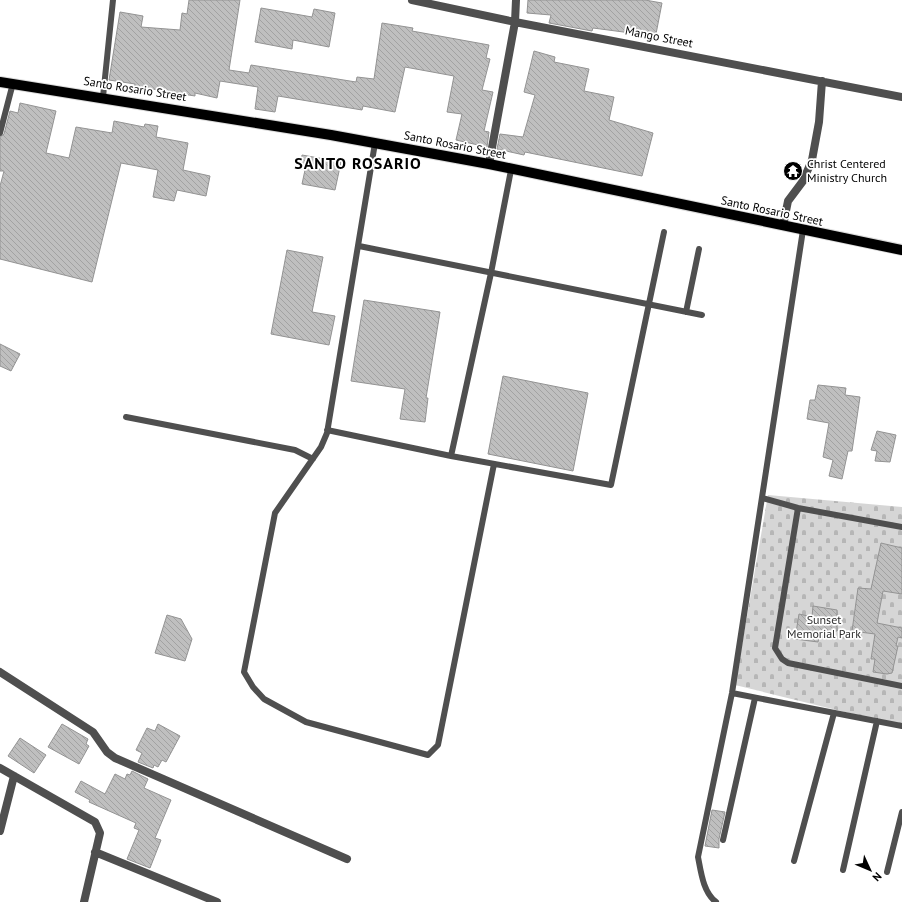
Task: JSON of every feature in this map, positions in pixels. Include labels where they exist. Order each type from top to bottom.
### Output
[{"type":"main road","name":"Santo Rosario Street","points":[[0,82],[103,97],[489,164],[511,170],[902,250]]},
{"type":"street","name":"Mango Street","points":[[412,0],[515,22],[902,97]]},
{"type":"street","points":[[489,164],[515,22],[516,0]]},
{"type":"street","points":[[783,226],[788,201],[803,181],[812,160],[819,122],[822,81]]},
{"type":"street","points":[[0,672],[93,732],[107,752],[115,758],[347,860]]},
{"type":"street","points":[[0,768],[95,822],[100,833],[84,902]]},
{"type":"street","points":[[0,831],[14,776]]},
{"type":"street","points":[[95,852],[217,902]]},
{"type":"lane","points":[[103,97],[113,0]]},
{"type":"lane","points":[[0,133],[13,83]]},
{"type":"lane","points":[[375,143],[328,430],[321,447],[275,513],[244,672],[253,687],[264,699],[306,722],[428,755],[438,745],[494,464]]},
{"type":"lane","points":[[451,456],[491,273],[511,170]]},
{"type":"lane","points":[[716,902],[710,897],[702,878],[698,857],[732,693],[803,230]]},
{"type":"lane","points":[[328,430],[451,456],[611,485],[664,232]]},
{"type":"lane","points":[[359,246],[702,315]]},
{"type":"lane","points":[[686,312],[699,249]]},
{"type":"lane","points":[[126,417],[295,450],[313,459]]},
{"type":"lane","points":[[762,498],[798,508],[902,527]]},
{"type":"lane","points":[[798,508],[778,625],[775,648],[777,653],[788,663],[902,686]]},
{"type":"lane","points":[[732,693],[902,726]]},
{"type":"lane","points":[[723,840],[754,698]]},
{"type":"lane","points":[[794,861],[834,713]]},
{"type":"lane","points":[[843,870],[877,721]]},
{"type":"lane","points":[[887,872],[902,812]]},
{"type":"green space","name":"Sunset Memorial Park","points":[[768,495],[902,507],[902,726],[735,685]]},
{"type":"building","points":[[189,0],[240,0],[229,70],[249,73],[251,65],[356,82],[357,77],[374,79],[382,23],[413,28],[412,31],[489,45],[486,58],[490,59],[482,90],[493,92],[484,131],[489,132],[487,147],[456,140],[462,114],[447,112],[454,76],[405,67],[395,112],[363,106],[362,110],[278,96],[275,112],[255,109],[258,87],[220,81],[217,98],[195,93],[195,96],[152,89],[151,94],[134,91],[135,84],[109,80],[120,12],[143,16],[141,27],[180,30],[182,13],[187,14]]},
{"type":"building","points":[[528,0],[645,0],[662,3],[655,39],[631,33],[593,28],[592,31],[549,23],[551,15],[527,13]]},
{"type":"building","points":[[261,8],[312,17],[314,9],[335,13],[329,47],[293,40],[292,49],[255,42]]},
{"type":"building","points":[[534,51],[555,57],[554,62],[589,69],[584,91],[614,97],[609,120],[653,133],[642,176],[525,152],[524,155],[497,149],[500,134],[523,137],[535,95],[524,92]]},
{"type":"building","points":[[20,103],[56,111],[46,153],[69,158],[76,127],[112,133],[114,121],[144,127],[145,124],[158,126],[156,137],[188,143],[183,170],[210,176],[206,196],[177,190],[174,201],[153,197],[158,170],[121,163],[92,282],[0,259],[0,186],[4,171],[0,171],[0,137],[4,134],[10,111],[18,113]]},
{"type":"building","points":[[302,155],[341,162],[335,190],[302,184],[305,170],[300,169]]},
{"type":"building","points":[[287,250],[323,257],[312,312],[335,316],[329,345],[271,334]]},
{"type":"building","points":[[364,300],[440,312],[426,398],[428,398],[425,422],[400,419],[405,389],[351,381]]},
{"type":"building","points":[[0,344],[20,354],[11,371],[0,366]]},
{"type":"building","points":[[503,376],[588,393],[573,471],[488,454]]},
{"type":"building","points":[[818,385],[846,388],[845,395],[860,397],[852,451],[848,451],[842,479],[829,476],[833,460],[823,457],[829,423],[807,419],[810,400],[815,400]]},
{"type":"building","points":[[877,431],[896,435],[890,462],[875,461],[877,451],[871,450]]},
{"type":"building","points":[[881,543],[902,548],[902,594],[883,591],[877,623],[902,628],[902,638],[898,637],[896,646],[898,646],[892,673],[887,674],[873,672],[875,659],[871,659],[875,634],[852,631],[858,588],[871,589]]},
{"type":"building","points":[[813,606],[837,610],[837,631],[835,631],[833,639],[819,637],[818,642],[795,639],[799,614],[812,617]]},
{"type":"building","points":[[167,615],[181,619],[192,639],[185,661],[155,653]]},
{"type":"building","points":[[62,724],[88,739],[86,744],[89,746],[79,764],[48,747]]},
{"type":"building","points":[[158,724],[180,736],[166,762],[162,760],[158,767],[154,765],[153,768],[138,762],[142,753],[136,750],[147,728],[155,731]]},
{"type":"building","points":[[20,738],[46,755],[34,773],[8,756]]},
{"type":"building","points":[[132,771],[148,779],[144,788],[171,800],[155,838],[161,840],[150,868],[127,859],[139,830],[134,828],[136,823],[89,802],[90,800],[75,792],[81,781],[105,794],[115,774],[125,779],[127,774],[130,775]]},
{"type":"building","points":[[712,810],[725,812],[719,839],[719,848],[705,846]]},
{"type":"place","name":"Christ Centered Ministry Church","points":[[793,171]]},
{"type":"district","name":"SANTO ROSARIO","points":[[358,163]]}]
